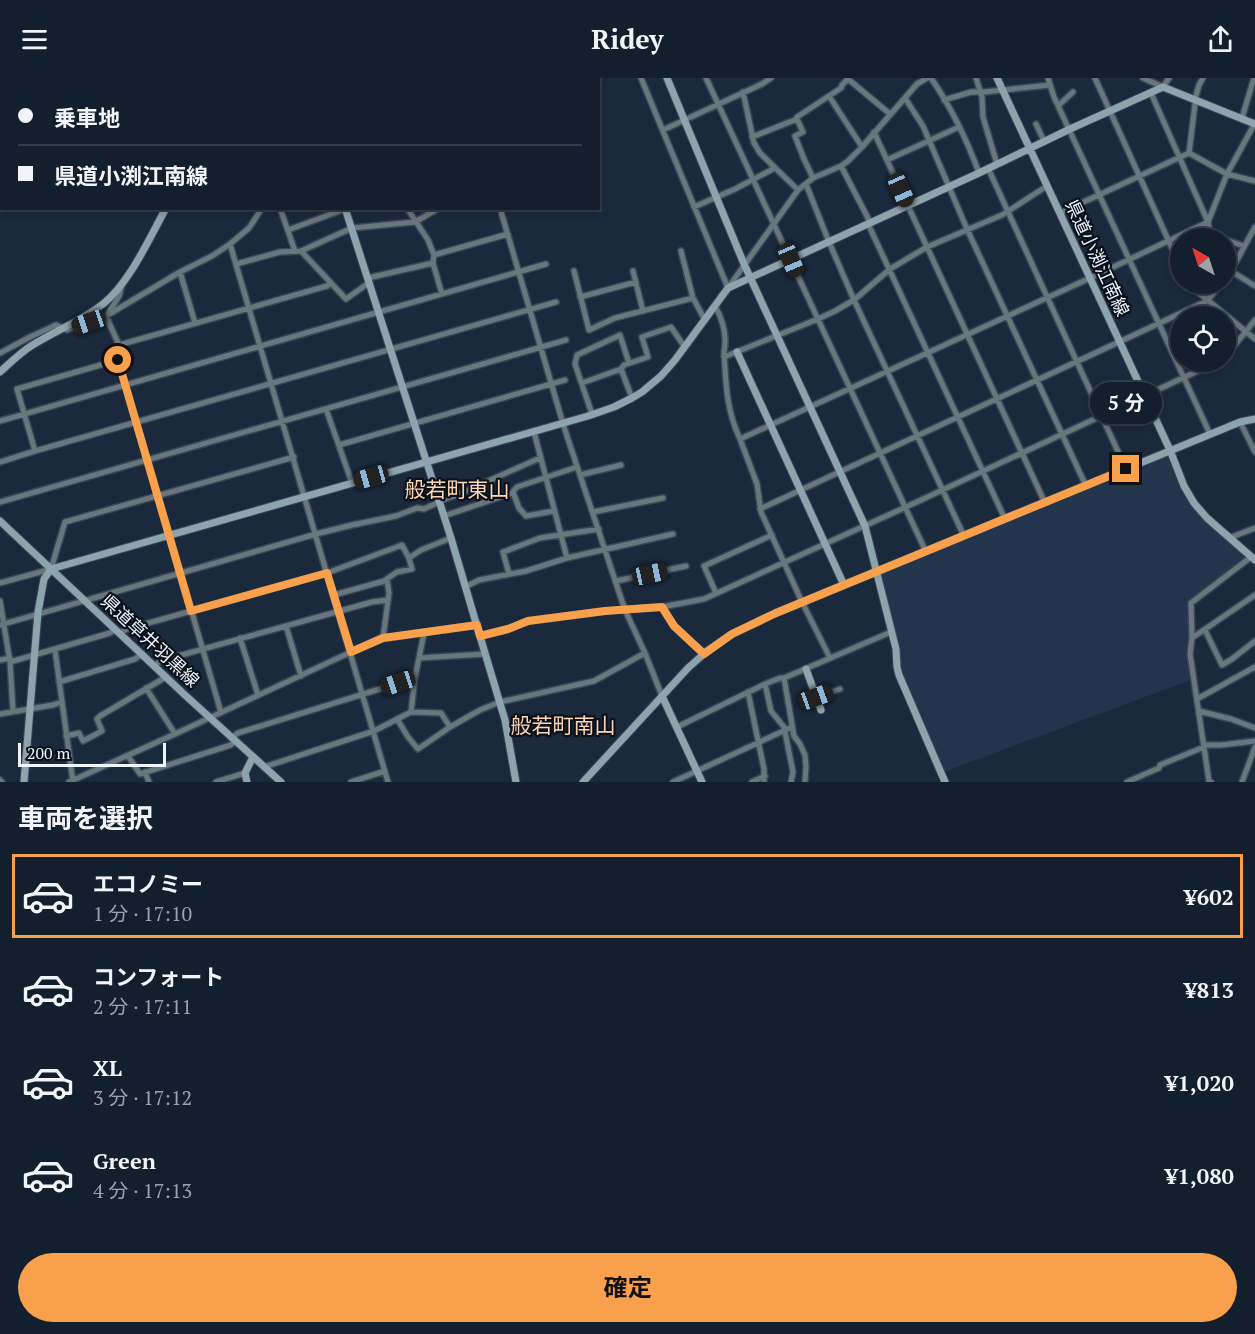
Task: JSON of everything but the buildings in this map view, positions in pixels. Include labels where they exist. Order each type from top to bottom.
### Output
[{"type":"street","points":[[641,78],[728,288]]},
{"type":"street","points":[[668,78],[750,279],[865,526],[896,649],[897,667],[903,688],[945,782]]},
{"type":"street","points":[[706,78],[926,552]]},
{"type":"street","points":[[758,78],[762,84]]},
{"type":"street","points":[[663,130],[771,78]]},
{"type":"street","points":[[836,78],[842,85]]},
{"type":"street","points":[[911,78],[917,84]]},
{"type":"street","points":[[0,583],[534,432],[614,407],[632,398],[661,376],[675,360],[798,190],[813,178],[841,166],[862,147],[917,84],[927,78]]},
{"type":"street","points":[[931,78],[959,127],[979,173]]},
{"type":"street","points":[[976,78],[981,92],[983,117],[997,164]]},
{"type":"street","name":"県道小渕江南線","points":[[997,78],[1170,450],[1184,486],[1194,503],[1207,518],[1253,559]]},
{"type":"street","points":[[740,439],[1170,240],[1095,78]]},
{"type":"street","points":[[1143,78],[1255,124],[1227,174],[1208,222],[1195,228]]},
{"type":"street","points":[[728,288],[1151,93],[1163,87],[1169,78]]},
{"type":"street","points":[[1189,153],[1199,85],[1203,78]]},
{"type":"street","points":[[1242,118],[1254,78]]},
{"type":"street","points":[[752,137],[797,119],[841,88],[848,79],[890,114]]},
{"type":"street","points":[[944,100],[971,92],[1004,90],[1049,81],[1210,434]]},
{"type":"street","points":[[743,92],[752,137],[760,153],[798,190]]},
{"type":"street","points":[[1059,105],[1073,92]]},
{"type":"street","points":[[1151,93],[1209,228]]},
{"type":"street","points":[[829,96],[862,147]]},
{"type":"street","points":[[905,98],[923,126],[967,229],[1086,486]]},
{"type":"street","points":[[797,119],[803,132],[793,136],[813,178]]},
{"type":"street","points":[[943,124],[947,132]]},
{"type":"street","points":[[1036,124],[1044,141]]},
{"type":"street","points":[[887,160],[959,127]]},
{"type":"street","points":[[874,132],[1045,503]]},
{"type":"street","points":[[1060,213],[1189,153]]},
{"type":"street","points":[[1189,153],[1227,174],[1255,181]]},
{"type":"street","points":[[841,166],[864,209],[870,228],[1005,519]]},
{"type":"street","points":[[694,207],[775,168]]},
{"type":"street","points":[[988,168],[1126,469]]},
{"type":"street","points":[[806,184],[855,300],[964,536]]},
{"type":"street","points":[[724,357],[819,320],[855,300],[890,269],[927,247],[1008,211],[1047,186]]},
{"type":"street","points":[[106,316],[165,210]]},
{"type":"street","points":[[0,354],[56,326],[67,330],[106,316],[230,244],[249,228],[261,210]]},
{"type":"street","points":[[281,210],[298,251],[345,299],[369,280],[433,263]]},
{"type":"street","points":[[288,230],[340,210]]},
{"type":"street","points":[[346,210],[451,538],[500,702],[516,782]]},
{"type":"street","points":[[408,210],[428,240],[434,255],[433,263],[442,294]]},
{"type":"street","points":[[236,264],[280,252],[298,251],[352,228],[415,222],[436,210]]},
{"type":"street","points":[[501,210],[563,423],[625,610],[702,782]]},
{"type":"street","points":[[1236,261],[1255,227]]},
{"type":"street","points":[[434,255],[508,234]]},
{"type":"street","points":[[1236,243],[1244,246]]},
{"type":"street","points":[[230,244],[388,782]]},
{"type":"street","points":[[681,251],[693,297],[705,320]]},
{"type":"street","points":[[0,421],[546,264]]},
{"type":"street","points":[[574,271],[589,330],[615,318],[693,297]]},
{"type":"street","points":[[633,271],[643,311]]},
{"type":"street","points":[[180,272],[195,323]]},
{"type":"street","points":[[1236,274],[1255,286]]},
{"type":"street","points":[[580,297],[636,282]]},
{"type":"street","points":[[119,345],[331,283]]},
{"type":"street","points":[[0,372],[32,346],[98,308],[123,284]]},
{"type":"street","points":[[1199,294],[1255,339]]},
{"type":"street","points":[[760,508],[1207,301],[1213,294]]},
{"type":"street","points":[[0,462],[556,302]]},
{"type":"street","points":[[715,306],[722,323],[725,343],[728,402],[734,425],[757,484],[760,508],[830,658]]},
{"type":"street","points":[[106,316],[119,345],[118,360],[221,712]]},
{"type":"street","points":[[1236,344],[1255,321]]},
{"type":"street","points":[[582,382],[648,357],[642,337],[671,327],[684,346]]},
{"type":"street","points":[[592,414],[575,364],[577,355],[621,335],[629,363]]},
{"type":"street","points":[[0,501],[566,339]]},
{"type":"street","points":[[737,352],[844,585]]},
{"type":"street","points":[[35,451],[17,389],[118,360]]},
{"type":"street","points":[[621,369],[632,398]]},
{"type":"street","points":[[480,636],[528,621],[605,611],[662,607],[704,599],[1196,372]]},
{"type":"street","points":[[339,445],[565,380]]},
{"type":"street","points":[[326,409],[352,483]]},
{"type":"street","points":[[583,782],[687,668],[732,634],[802,602],[1170,450],[1240,422],[1255,419]]},
{"type":"street","points":[[1240,422],[1255,452]]},
{"type":"street","points":[[534,432],[567,558]]},
{"type":"street","points":[[24,782],[38,614],[44,579],[51,569],[65,522],[294,457]]},
{"type":"street","points":[[2,625],[316,534],[396,516],[417,508],[424,509],[540,458]]},
{"type":"street","points":[[580,475],[621,465]]},
{"type":"street","points":[[444,516],[513,492],[517,487],[578,467]]},
{"type":"street","points":[[513,492],[519,508],[526,516],[554,511]]},
{"type":"street","points":[[593,512],[663,498]]},
{"type":"street","name":"県道草井羽黒線","points":[[0,521],[233,740],[281,782]]},
{"type":"street","points":[[1229,538],[1255,528]]},
{"type":"street","points":[[509,574],[503,552],[540,538],[599,529]]},
{"type":"street","points":[[465,587],[479,580],[534,569],[567,558],[674,534]]},
{"type":"street","points":[[716,593],[704,566],[772,535]]},
{"type":"street","points":[[409,558],[421,550],[451,538]]},
{"type":"street","points":[[0,660],[55,650],[327,573],[402,545],[412,569],[397,572],[387,579],[334,595]]},
{"type":"street","points":[[1209,782],[1191,654],[1191,603],[1253,559]]},
{"type":"street","points":[[616,581],[686,567]]},
{"type":"street","points":[[383,638],[389,593],[387,579]]},
{"type":"street","points":[[1192,638],[1255,595]]},
{"type":"street","points":[[154,666],[160,662],[240,638],[372,602],[388,600]]},
{"type":"street","points":[[0,601],[2,625],[10,660],[13,711]]},
{"type":"street","points":[[662,607],[674,626],[704,654]]},
{"type":"street","points":[[55,650],[71,781],[383,638],[477,625]]},
{"type":"street","points":[[286,626],[301,676]]},
{"type":"street","points":[[1205,630],[1222,664],[1232,660],[1255,641]]},
{"type":"street","points":[[677,727],[765,684],[891,632]]},
{"type":"street","points":[[411,712],[424,633]]},
{"type":"street","points":[[240,638],[258,696]]},
{"type":"street","points":[[397,719],[418,748],[480,710],[500,702],[594,681],[645,653]]},
{"type":"street","points":[[59,682],[135,659],[142,654]]},
{"type":"street","points":[[419,658],[485,654]]},
{"type":"street","points":[[1197,699],[1255,667]]},
{"type":"street","points":[[806,669],[820,710]]},
{"type":"street","points":[[66,736],[79,733],[83,741],[102,730],[97,719],[166,677]]},
{"type":"street","points":[[128,756],[140,774],[231,745],[238,733],[415,678]]},
{"type":"street","points":[[784,678],[794,736],[805,755],[805,782]]},
{"type":"street","points":[[765,684],[771,711],[783,724],[785,730],[793,772],[791,782]]},
{"type":"street","points":[[146,688],[175,734]]},
{"type":"street","points":[[816,697],[840,689]]},
{"type":"street","points":[[748,692],[764,779],[752,782]]},
{"type":"street","points":[[0,714],[61,702]]},
{"type":"street","points":[[1199,711],[1255,728]]},
{"type":"street","points":[[264,767],[374,731],[411,712],[441,714],[450,727]]},
{"type":"street","points":[[673,782],[792,727]]},
{"type":"street","points":[[1127,782],[1204,746],[1255,741]]},
{"type":"street","points":[[1242,782],[1255,747]]},
{"type":"street","points":[[247,782],[244,773],[252,757]]},
{"type":"street","points":[[351,782],[385,771]]},
{"type":"street","points":[[145,772],[149,782]]},
{"type":"street","points":[[216,782],[244,773]]},
{"type":"shaded area","points":[[1170,450],[1194,503],[1251,557],[1191,603],[1193,679],[941,773],[904,688],[876,572]]},
{"type":"district","name":"般若町東山","points":[[457,490]]},
{"type":"district","name":"般若町南山","points":[[563,726]]},
{"type":"route","points":[[118,360],[191,611],[327,573],[351,652],[383,638],[477,625],[480,636],[528,621],[605,611],[662,607],[674,626],[704,654],[732,634],[776,613],[1126,469]]}]
